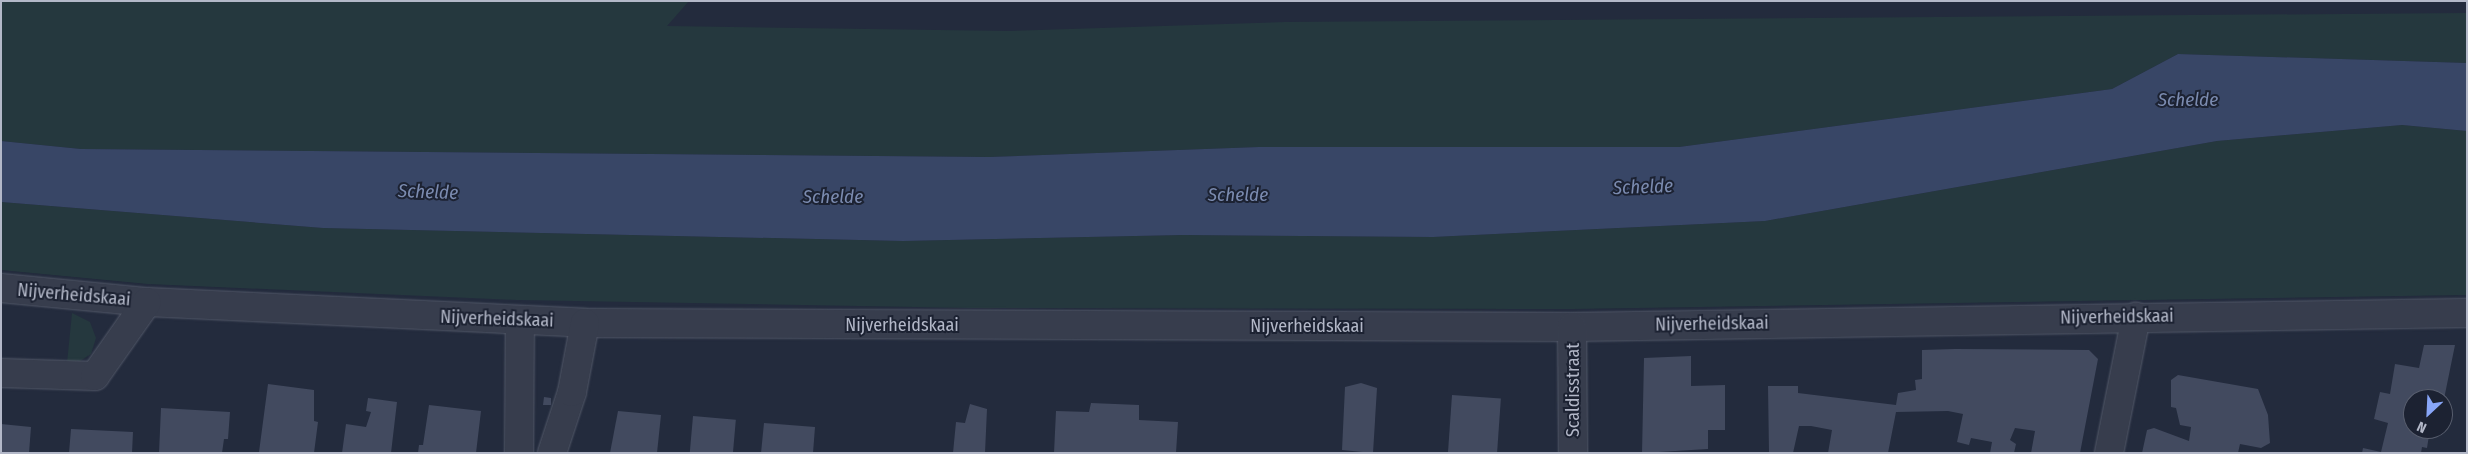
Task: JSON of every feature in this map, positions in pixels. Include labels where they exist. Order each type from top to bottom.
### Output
[{"type":"street","name":"Nijverheidskaai","points":[[1,288],[147,302],[520,321],[584,322],[1572,327],[2467,313]]},
{"type":"street","name":"Nijverheidskaai","points":[[1,373],[95,376],[147,302]]},
{"type":"street","points":[[2110,453],[2136,317]]},
{"type":"street","points":[[519,453],[520,321]]},
{"type":"street","points":[[552,453],[572,392],[584,322]]},
{"type":"street","name":"Scaldisstraat","points":[[1572,327],[1573,453]]},
{"type":"shaded area","points":[[1,1],[689,1],[667,26],[1009,31],[1285,22],[2467,13],[2467,63],[2178,54],[2112,89],[1679,147],[1259,147],[989,157],[81,149],[1,141]]},
{"type":"shaded area","points":[[2402,125],[2467,131],[2467,295],[1573,309],[969,308],[517,300],[148,284],[1,270],[1,202],[323,228],[903,241],[1184,235],[1433,237],[1765,221],[2217,141]]},
{"type":"shaded area","points":[[72,313],[90,322],[96,338],[91,354],[77,363],[67,363]]},
{"type":"water","name":"Schelde","points":[[2178,54],[2467,63],[2467,131],[2402,125],[2217,141],[1765,221],[1433,237],[1183,235],[903,241],[323,228],[1,202],[1,141],[81,149],[989,157],[1259,147],[1679,147],[2112,89]]},
{"type":"building","points":[[2424,345],[2455,345],[2446,389],[2403,389],[2403,439],[2428,439],[2427,448],[2422,447],[2421,453],[2362,453],[2363,448],[2381,452],[2388,423],[2374,419],[2380,392],[2390,394],[2395,364],[2419,368]]},
{"type":"building","points":[[1922,350],[2089,350],[2098,359],[2080,453],[2031,453],[2035,431],[2015,428],[2010,440],[2016,444],[2014,453],[1990,453],[1992,442],[1971,438],[1969,445],[1957,442],[1963,414],[1948,411],[1896,412],[1888,453],[1828,453],[1832,430],[1799,426],[1793,453],[1769,453],[1768,386],[1798,386],[1798,393],[1896,405],[1898,393],[1916,390],[1915,380],[1922,379]]},
{"type":"building","points":[[1691,356],[1691,386],[1725,385],[1725,430],[1708,430],[1708,449],[1642,453],[1644,358]]},
{"type":"building","points":[[2178,375],[2258,389],[2268,415],[2270,443],[2261,448],[2240,444],[2238,453],[2142,453],[2147,430],[2154,428],[2189,441],[2191,427],[2180,425],[2176,408],[2171,407],[2171,380]]},
{"type":"building","points":[[1361,383],[1377,388],[1373,453],[1342,450],[1345,387]]},
{"type":"building","points":[[268,384],[314,390],[314,421],[318,422],[314,453],[259,452]]},
{"type":"building","points":[[1452,395],[1501,398],[1497,453],[1448,453]]},
{"type":"building","points":[[544,397],[551,398],[551,405],[543,405]]},
{"type":"building","points":[[368,398],[397,402],[391,453],[342,453],[346,424],[366,427],[371,412],[366,411]]},
{"type":"building","points":[[1091,403],[1139,405],[1139,420],[1178,422],[1176,453],[1054,453],[1056,411],[1089,412]]},
{"type":"building","points":[[970,404],[987,409],[985,453],[953,453],[956,422],[965,423]]},
{"type":"building","points":[[429,405],[481,411],[476,453],[418,453],[419,445],[423,445]]},
{"type":"building","points":[[161,408],[230,412],[228,439],[224,439],[222,453],[159,453]]},
{"type":"building","points":[[618,411],[661,415],[657,453],[610,453]]},
{"type":"building","points":[[693,416],[736,420],[733,453],[690,453]]},
{"type":"building","points":[[764,423],[815,427],[813,453],[761,453]]},
{"type":"building","points":[[1,424],[31,427],[29,453],[1,453]]},
{"type":"building","points":[[71,429],[133,432],[132,453],[69,453]]}]
